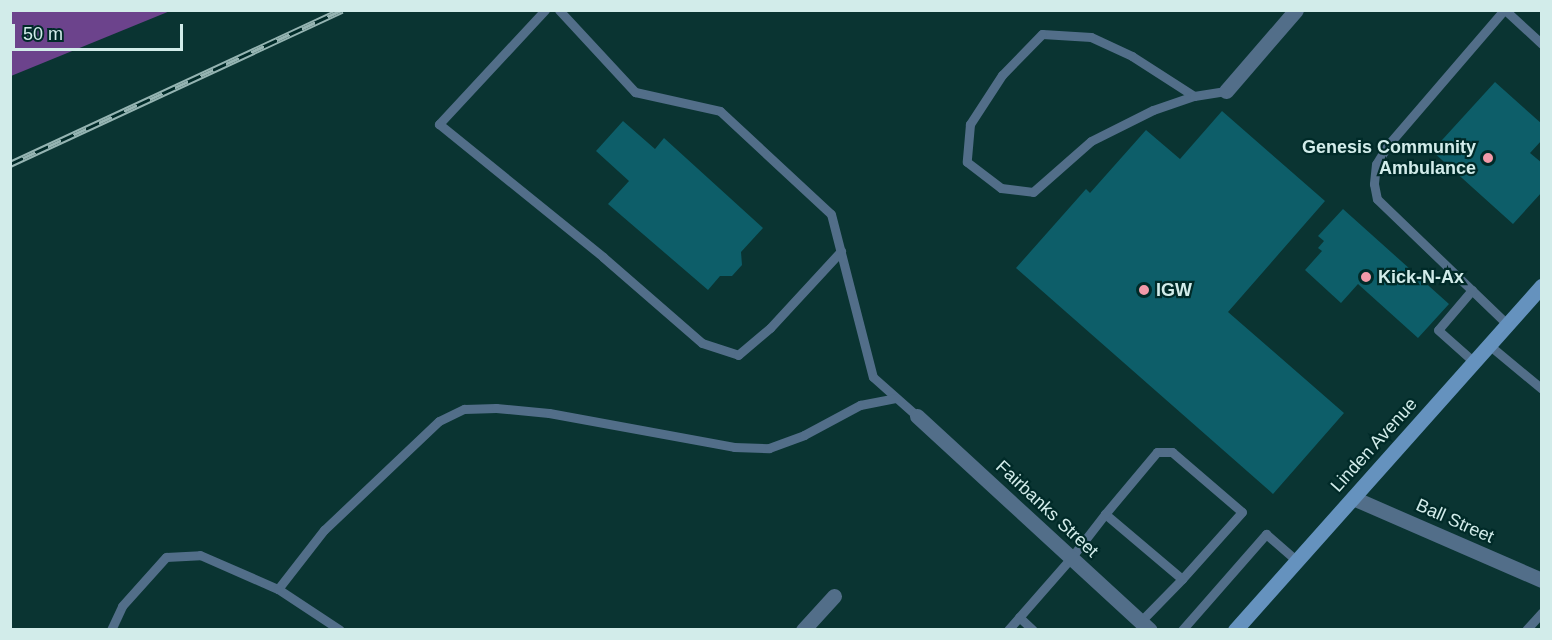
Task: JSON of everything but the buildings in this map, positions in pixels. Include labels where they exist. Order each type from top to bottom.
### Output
[{"type":"main road","name":"Linden Avenue","points":[[1236,630],[1542,286]]},
{"type":"street","points":[[1226,91],[1296,10]]},
{"type":"street","name":"Fairbanks Street","points":[[917,416],[1145,625]]},
{"type":"street","name":"Ball Street","points":[[1353,498],[1542,580]]},
{"type":"street","points":[[803,630],[834,596]]},
{"type":"lane","points":[[545,10],[439,124],[603,257],[702,343],[738,355],[770,328],[841,251]]},
{"type":"lane","points":[[559,10],[635,92],[720,111],[831,214],[873,377],[917,416]]},
{"type":"lane","points":[[1507,324],[1377,199],[1374,184],[1376,164],[1388,145],[1505,10],[1539,38]]},
{"type":"lane","points":[[1194,96],[1132,56],[1090,37],[1042,34],[1002,75],[970,124],[967,162],[1002,188],[1033,192],[1091,141],[1153,110],[1194,96],[1226,91]]},
{"type":"lane","points":[[1472,290],[1438,330],[1474,362]]},
{"type":"lane","points":[[1489,345],[1542,389]]},
{"type":"lane","points":[[278,589],[324,530],[439,421],[464,409],[496,408],[549,413],[734,447],[769,448],[804,435],[860,405],[895,398]]},
{"type":"lane","points":[[1008,630],[1071,558],[1157,452],[1172,452],[1242,512],[1182,579],[1145,625]]},
{"type":"lane","points":[[1105,514],[1182,579]]},
{"type":"lane","points":[[1182,630],[1266,534],[1297,561]]},
{"type":"lane","points":[[111,630],[122,606],[166,556],[200,555],[278,589],[340,630]]},
{"type":"lane","points":[[1526,630],[1542,612]]},
{"type":"lane","points":[[1019,618],[1033,630]]},
{"type":"shaded area","points":[[11,10],[170,10],[170,11],[11,76]]},
{"type":"railway","points":[[10,164],[342,10]]},
{"type":"place","name":"Genesis Community Ambulance","points":[[1488,158]]},
{"type":"place","name":"Kick-N-Ax","points":[[1366,277]]},
{"type":"place","name":"IGW","points":[[1144,290]]}]
